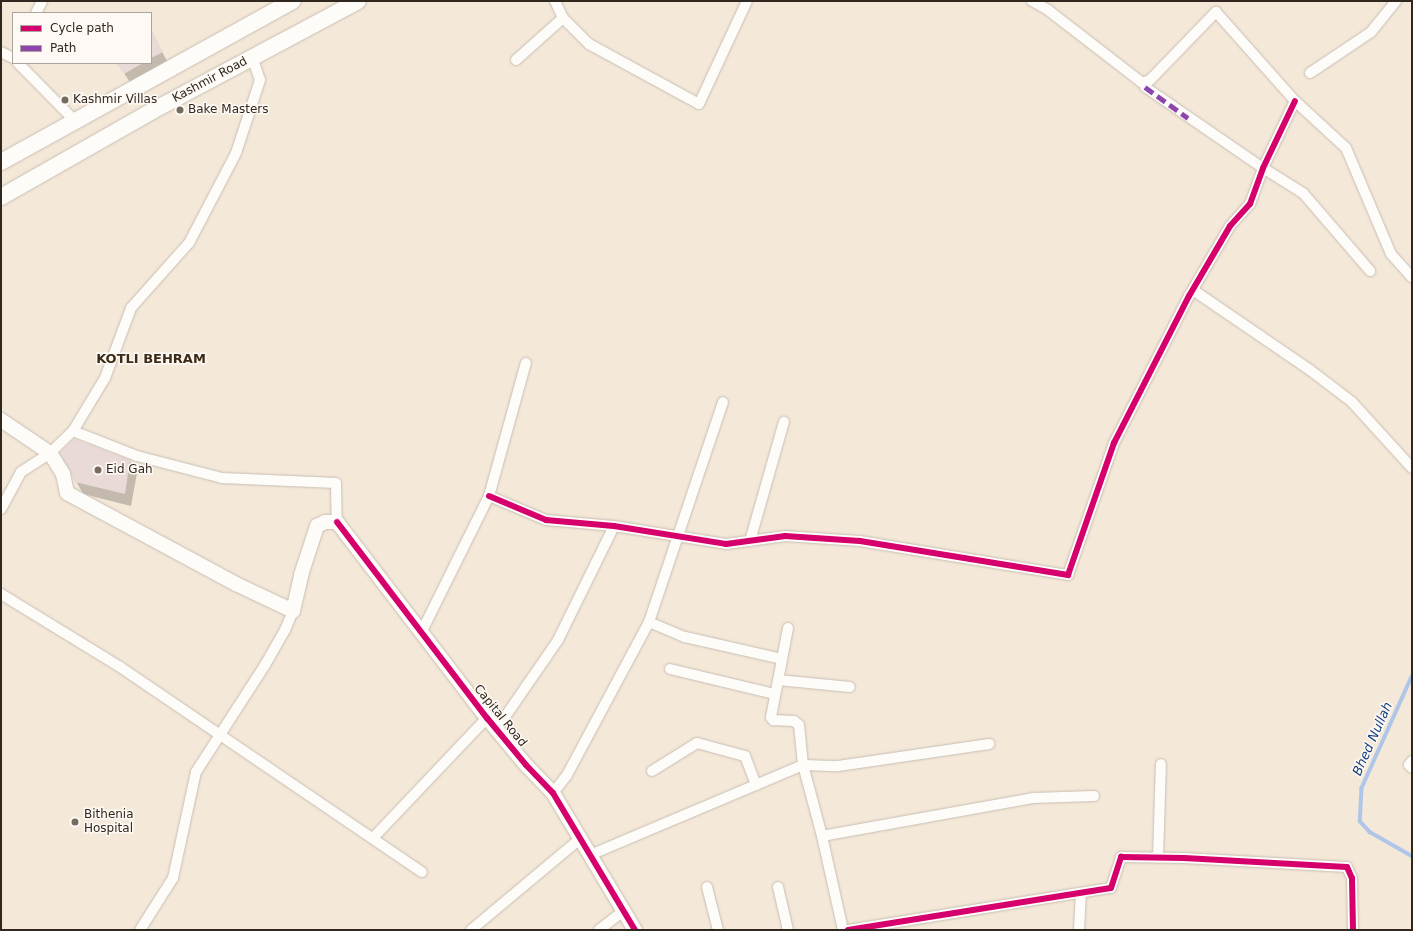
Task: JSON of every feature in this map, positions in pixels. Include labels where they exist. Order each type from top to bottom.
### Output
[{"type":"main road","points":[[1,162],[293,1]]},
{"type":"main road","name":"Kashmir Road","points":[[1,197],[154,110],[358,1]]},
{"type":"street","points":[[36,12],[42,1]]},
{"type":"street","points":[[555,1],[563,18],[589,44],[699,104],[747,1]]},
{"type":"street","points":[[1032,1],[1048,10],[1141,82],[1150,80],[1216,12],[1295,101],[1346,148],[1390,254],[1412,277]]},
{"type":"street","points":[[1310,73],[1371,32],[1396,1]]},
{"type":"street","points":[[516,60],[563,18]]},
{"type":"street","points":[[1,52],[12,57]]},
{"type":"street","points":[[1,508],[21,472],[50,454],[73,431],[105,378],[131,308],[189,243],[236,153],[260,80],[252,58]]},
{"type":"street","points":[[20,64],[75,121]]},
{"type":"street","points":[[1145,87],[1263,168],[1303,192],[1370,271]]},
{"type":"street","points":[[489,496],[546,520],[614,526],[726,544],[785,536],[860,541],[1068,575],[1114,443],[1193,290],[1230,226],[1250,204],[1263,168],[1295,101]]},
{"type":"street","points":[[1193,290],[1310,370],[1352,402],[1412,468]]},
{"type":"street","points":[[421,633],[489,496],[526,363]]},
{"type":"street","points":[[554,793],[567,775],[649,622],[722,402]]},
{"type":"street","points":[[1,420],[50,454],[62,474],[67,493],[236,584],[293,611]]},
{"type":"street","points":[[750,541],[784,422]]},
{"type":"street","points":[[73,431],[137,456],[222,478],[336,483],[337,522],[325,522],[317,526],[301,575],[293,611],[285,630],[265,665],[196,772],[173,878],[141,930]]},
{"type":"street","name":"Capital Road","points":[[337,522],[496,730],[526,765],[554,793],[580,839],[625,910],[635,930]]},
{"type":"street","points":[[496,730],[558,640],[614,526]]},
{"type":"street","points":[[1,594],[120,667],[422,872]]},
{"type":"street","points":[[649,622],[685,637],[782,659]]},
{"type":"street","points":[[788,628],[771,717],[773,720],[794,721],[799,725],[804,765],[843,930]]},
{"type":"street","points":[[670,670],[775,694]]},
{"type":"street","points":[[778,680],[850,687]]},
{"type":"street","points":[[373,838],[487,718]]},
{"type":"street","points":[[652,771],[697,743],[745,756],[756,785]]},
{"type":"street","points":[[590,855],[804,765],[838,766],[989,744]]},
{"type":"street","points":[[1158,858],[1161,764]]},
{"type":"street","points":[[822,836],[1033,798],[1094,796]]},
{"type":"street","points":[[471,930],[580,839]]},
{"type":"street","points":[[853,930],[1111,888],[1121,857],[1348,867],[1352,878],[1353,930]]},
{"type":"street","points":[[707,887],[718,930]]},
{"type":"street","points":[[778,887],[788,930]]},
{"type":"street","points":[[1079,930],[1081,894]]},
{"type":"street","points":[[599,930],[625,910]]},
{"type":"building","points":[[152,30],[163,52],[152,58]]},
{"type":"building","points":[[117,64],[141,64],[124,74]]},
{"type":"building","name":"Eid Gah","points":[[74,439],[130,460],[125,494],[75,482],[60,453]]},
{"type":"waterway","name":"Bhed Nullah","points":[[1412,677],[1362,788],[1360,821],[1370,832],[1412,856]]},
{"type":"marked path","points":[[1145,87],[1188,118]]},
{"type":"cycle path","points":[[489,496],[546,520],[614,526],[726,544],[785,536],[860,541],[1068,575],[1114,443],[1189,296],[1230,226],[1250,204],[1263,168],[1295,101]]},
{"type":"cycle path","points":[[337,522],[487,718],[526,765],[553,793],[635,930]]},
{"type":"cycle path","points":[[848,930],[1111,888],[1121,857],[1184,858],[1347,867],[1352,878],[1353,930]]},
{"type":"place","name":"Kashmir Villas","points":[[65,100]]},
{"type":"place","name":"Bake Masters","points":[[180,110]]},
{"type":"place","name":"Eid Gah","points":[[98,470]]},
{"type":"place","name":"Bithenia Hospital","points":[[75,822]]},
{"type":"district","name":"KOTLI BEHRAM","points":[[151,359]]}]
